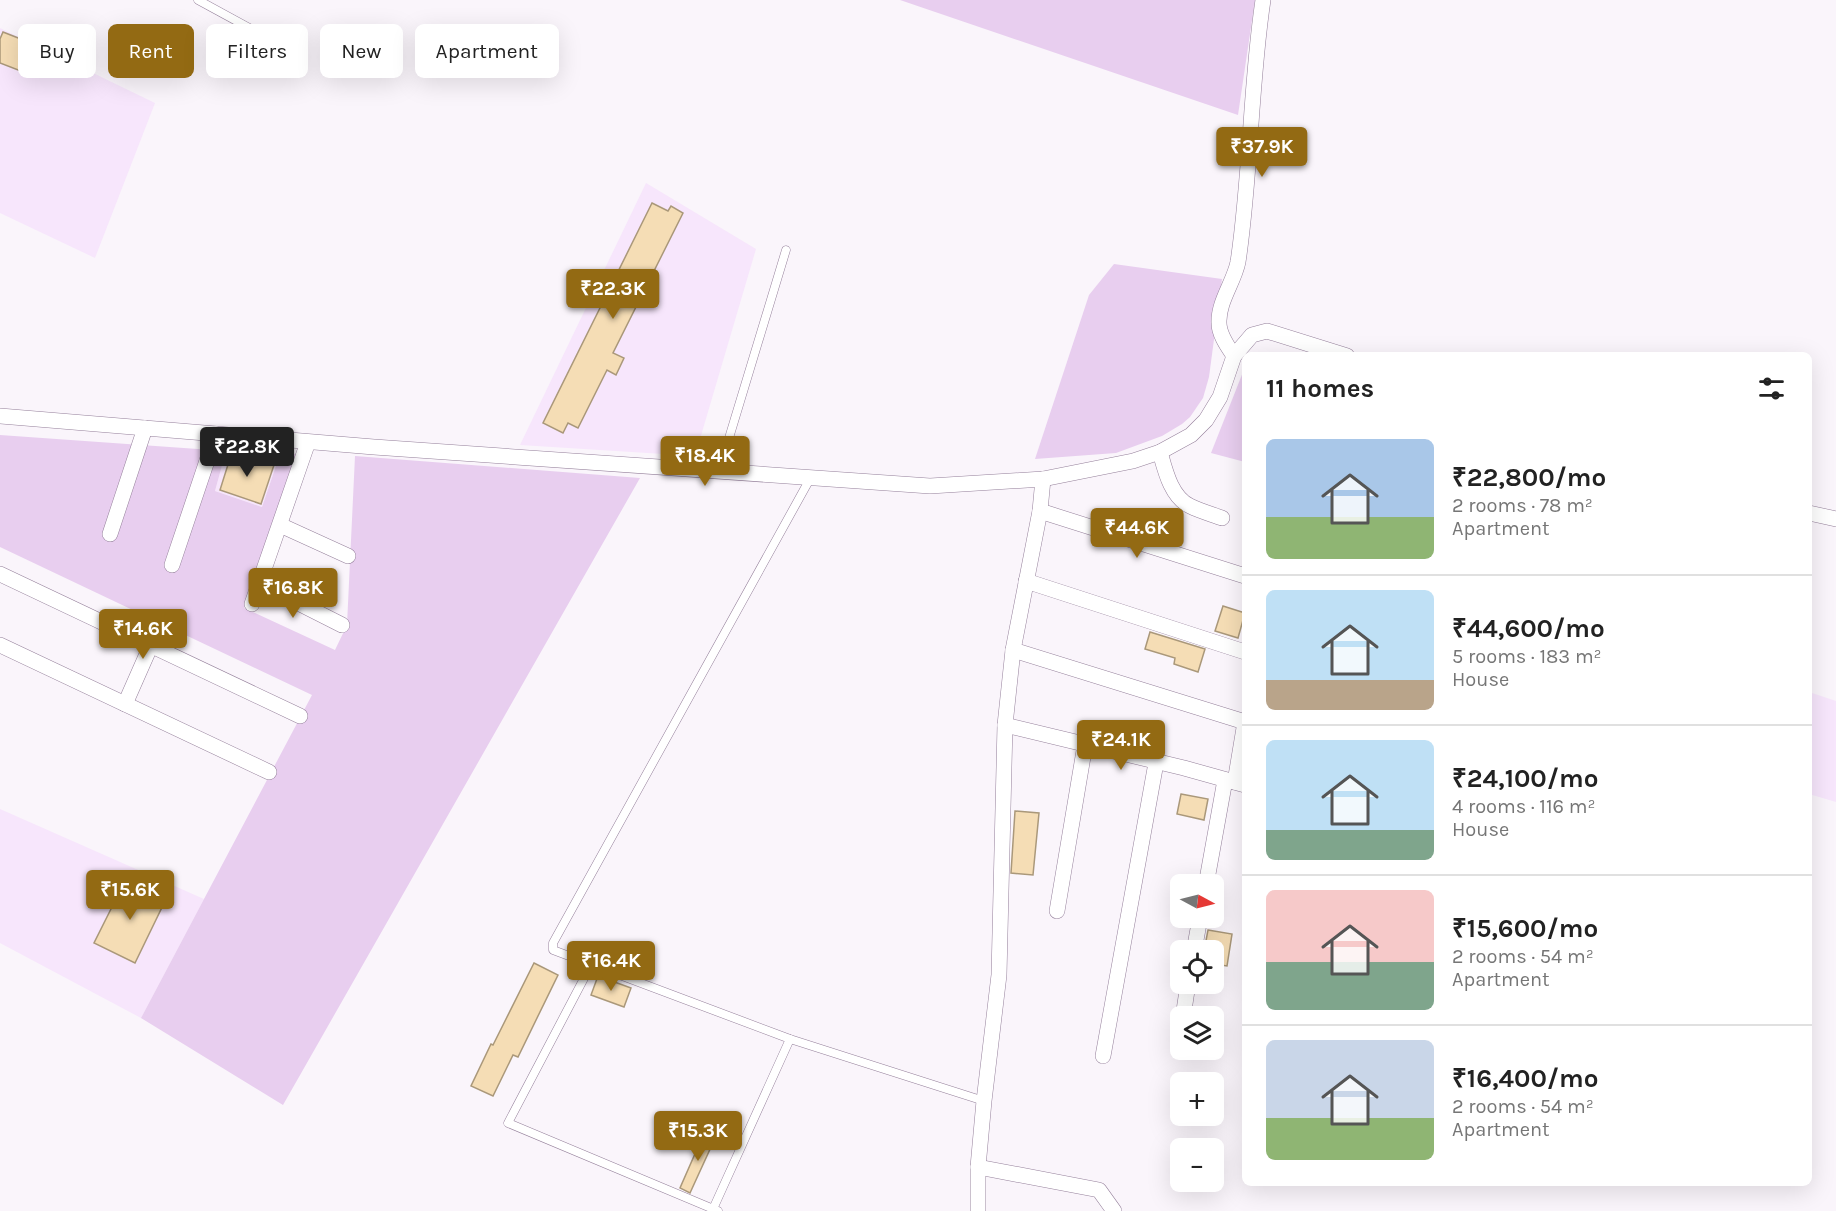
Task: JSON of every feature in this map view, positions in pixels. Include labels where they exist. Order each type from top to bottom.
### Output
[{"type":"street","points":[[1234,356],[1224,340],[1218,323],[1222,303],[1237,264],[1256,46],[1263,0]]},
{"type":"street","points":[[0,416],[308,442],[930,486],[1043,479],[1133,461],[1160,452],[1191,435],[1206,420],[1220,397],[1234,356],[1252,335],[1267,331],[1334,352]]},
{"type":"street","points":[[111,534],[145,428]]},
{"type":"street","points":[[172,565],[216,434]]},
{"type":"street","points":[[252,603],[308,442]]},
{"type":"street","points":[[1160,452],[1167,477],[1179,496],[1188,505],[1222,518]]},
{"type":"street","points":[[978,1211],[978,1167],[999,975],[1005,725],[1014,650],[1040,511],[1043,479]]},
{"type":"street","points":[[1040,511],[1242,575]]},
{"type":"street","points":[[1812,514],[1836,519]]},
{"type":"street","points":[[280,525],[348,556]]},
{"type":"street","points":[[0,574],[300,716]]},
{"type":"street","points":[[1026,581],[1242,651]]},
{"type":"street","points":[[259,583],[342,625]]},
{"type":"street","points":[[0,645],[269,772]]},
{"type":"street","points":[[125,704],[151,645]]},
{"type":"street","points":[[1014,650],[1242,721]]},
{"type":"street","points":[[1005,725],[1235,782]]},
{"type":"street","points":[[1209,874],[1235,782],[1242,740]]},
{"type":"street","points":[[1057,911],[1085,745]]},
{"type":"street","points":[[1103,1056],[1156,762]]},
{"type":"street","points":[[978,1167],[1099,1190],[1114,1211]]},
{"type":"lane","points":[[198,0],[242,24]]},
{"type":"lane","points":[[719,471],[786,250]]},
{"type":"lane","points":[[811,477],[552,947],[555,952],[790,1039],[984,1101]]},
{"type":"lane","points":[[591,965],[508,1123],[716,1210],[790,1039]]},
{"type":"shaded area","points":[[900,0],[1255,0],[1238,115]]},
{"type":"shaded area","points":[[0,28],[18,37],[18,78],[96,78],[96,74],[155,103],[95,258],[0,213]]},
{"type":"shaded area","points":[[646,183],[756,249],[695,456],[520,445]]},
{"type":"shaded area","points":[[1114,264],[1222,279],[1209,377],[1203,398],[1190,417],[1182,424],[1162,436],[1116,453],[1035,459],[1089,295]]},
{"type":"shaded area","points":[[1242,375],[1242,461],[1211,453]]},
{"type":"shaded area","points":[[0,435],[226,451],[215,491],[262,507],[280,454],[297,454],[244,608],[335,650],[347,625],[355,456],[640,478],[283,1105],[141,1018],[312,695],[0,547]]},
{"type":"shaded area","points":[[226,451],[280,454],[262,507],[215,491]]},
{"type":"shaded area","points":[[1812,693],[1836,701],[1836,802],[1812,795]]},
{"type":"shaded area","points":[[0,809],[204,899],[141,1018],[0,943]]},
{"type":"building","points":[[3,32],[18,38],[18,70],[0,63],[0,39]]},
{"type":"building","points":[[652,203],[668,211],[671,206],[683,213],[613,353],[624,358],[616,375],[607,370],[578,428],[568,423],[563,433],[543,423]]},
{"type":"building","points":[[231,455],[251,462],[253,457],[274,465],[261,504],[220,490]]},
{"type":"building","points":[[1223,606],[1242,612],[1238,638],[1215,631]]},
{"type":"building","points":[[1150,632],[1205,649],[1198,672],[1174,664],[1175,658],[1145,649]]},
{"type":"building","points":[[1181,794],[1208,799],[1204,820],[1177,814]]},
{"type":"building","points":[[1015,811],[1039,813],[1033,875],[1011,873]]},
{"type":"building","points":[[126,879],[166,899],[135,963],[94,943]]},
{"type":"building","points":[[1208,930],[1232,934],[1227,966],[1224,966],[1224,940],[1206,940]]},
{"type":"building","points":[[534,963],[558,975],[518,1057],[513,1055],[493,1096],[471,1086]]},
{"type":"building","points":[[598,976],[631,988],[624,1007],[591,995]]},
{"type":"building","points":[[705,1131],[716,1136],[690,1193],[680,1188]]}]
